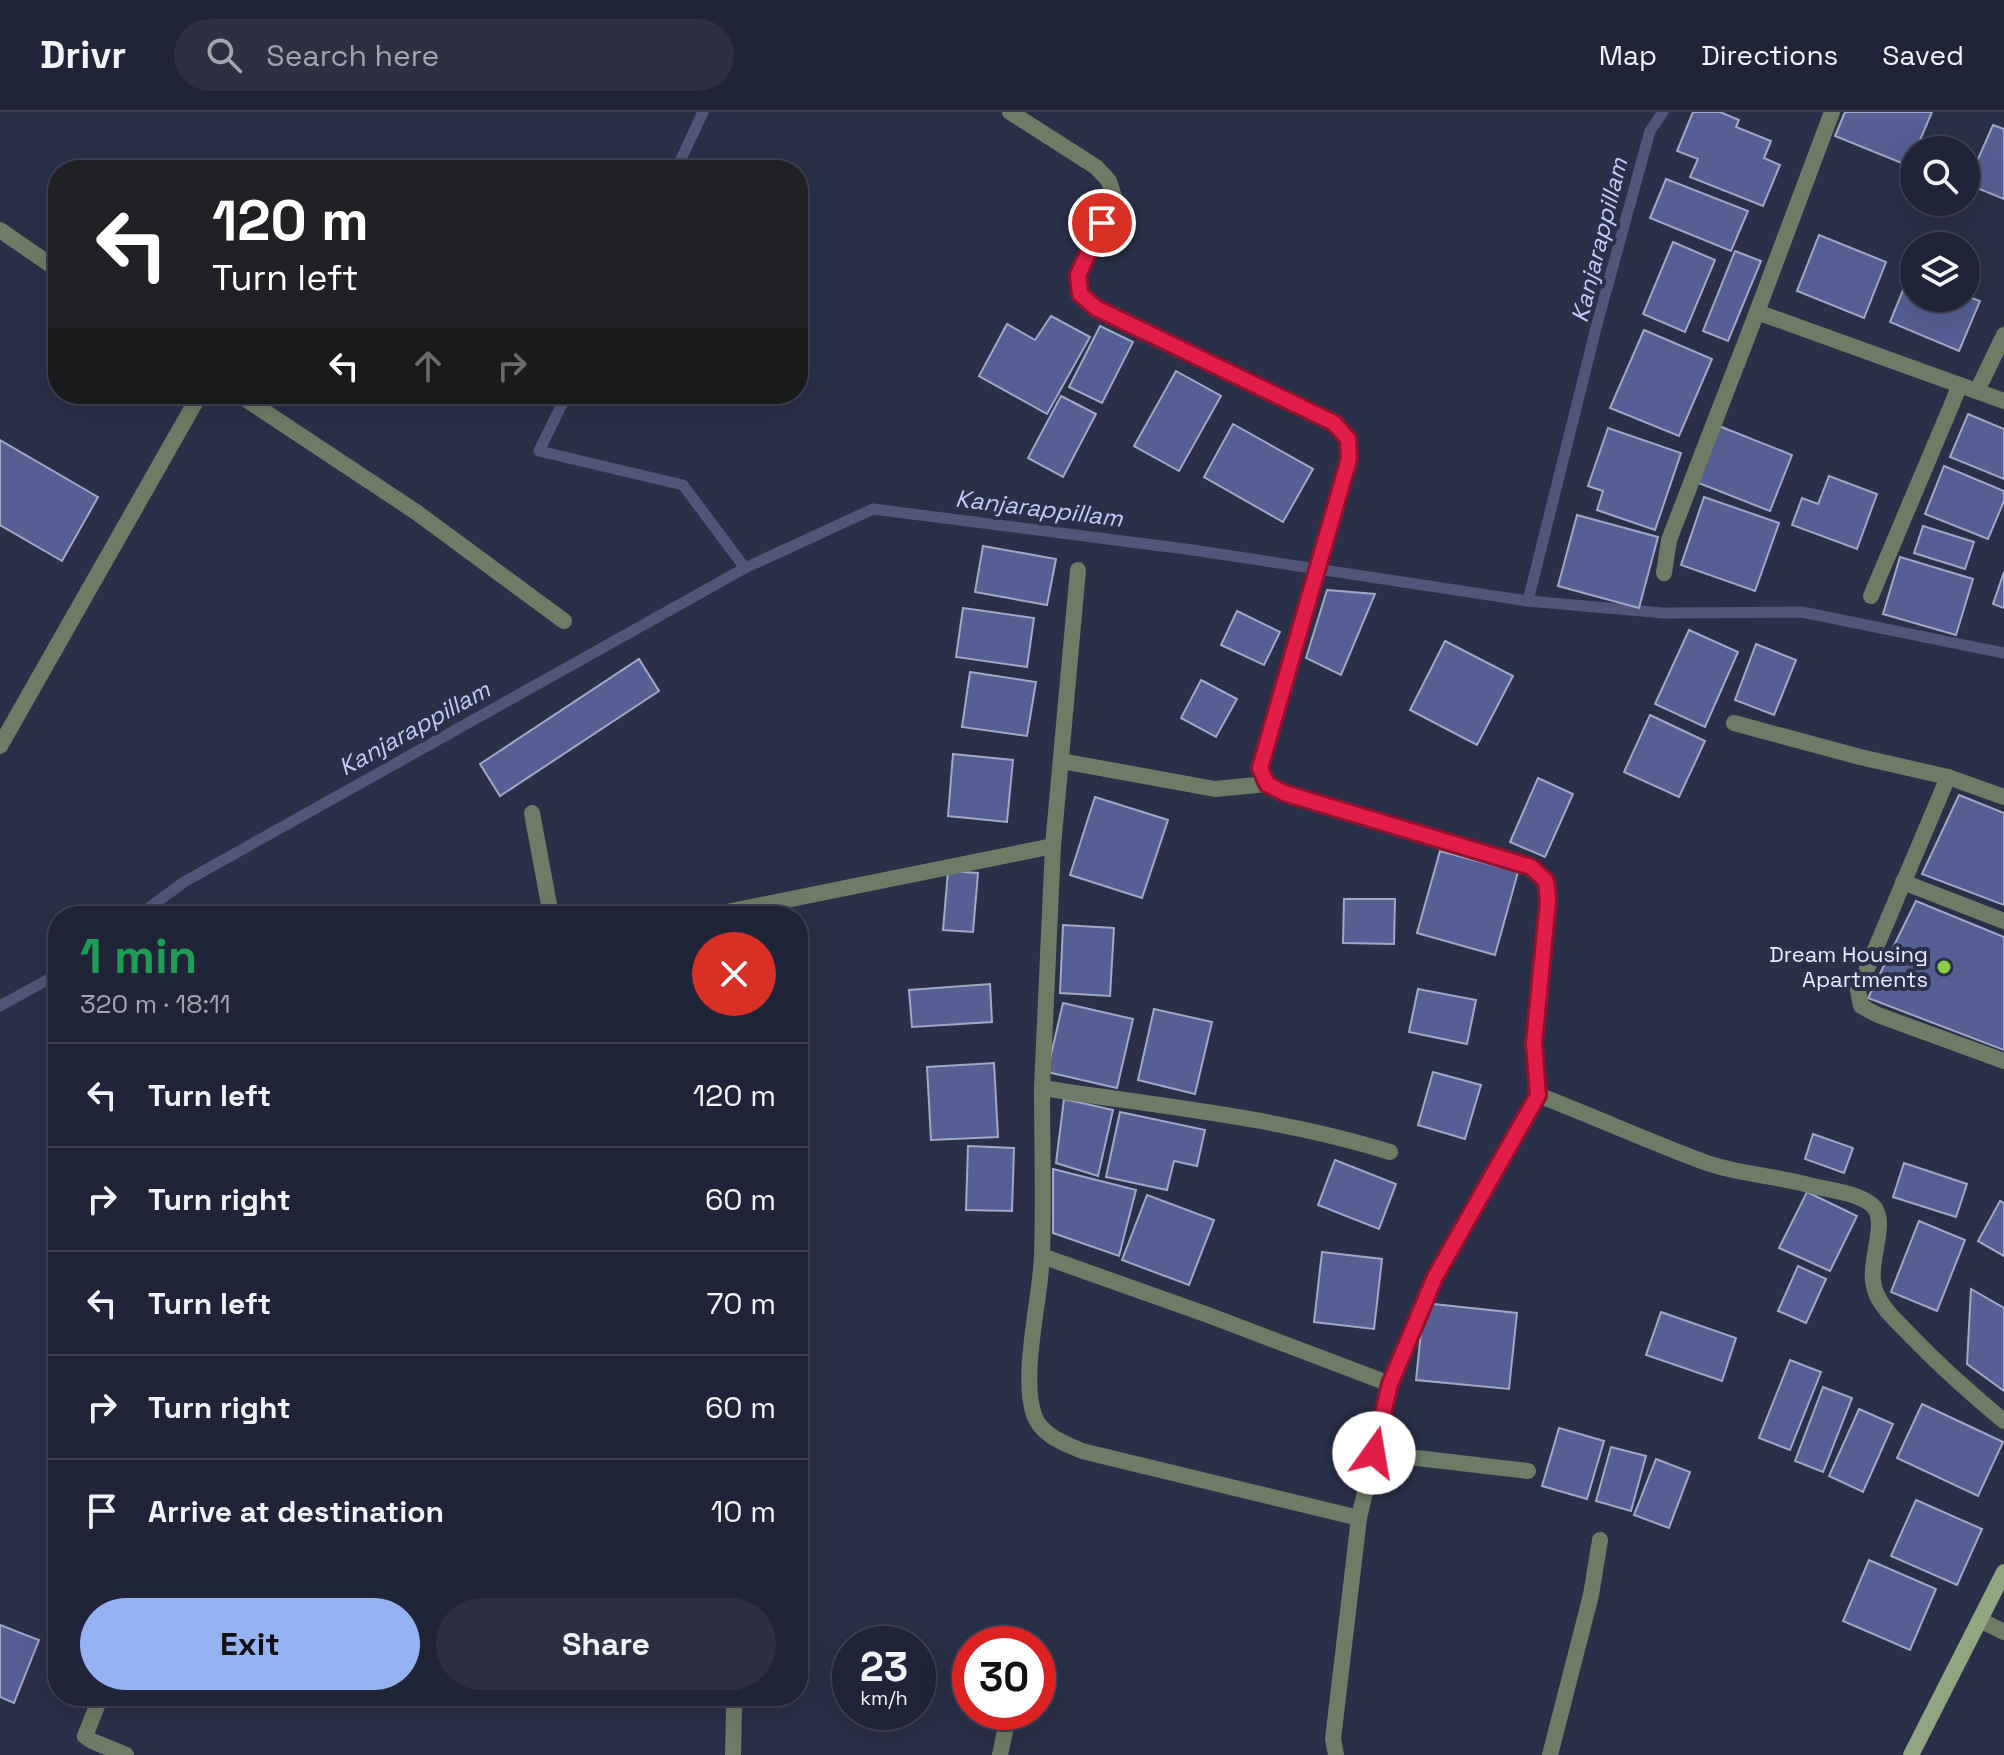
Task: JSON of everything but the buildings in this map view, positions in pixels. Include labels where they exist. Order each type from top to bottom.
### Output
[{"type":"street","points":[[1010,112],[1096,167],[1109,181],[1114,197],[1078,275],[1080,294],[1096,308],[1334,423],[1348,439],[1349,459],[1260,768],[1267,784]]},
{"type":"street","points":[[1664,573],[1669,540],[1832,112]]},
{"type":"street","points":[[0,230],[48,263]]},
{"type":"street","points":[[1757,312],[2004,401]]},
{"type":"street","points":[[1977,391],[2004,335]]},
{"type":"street","points":[[1871,596],[1960,385]]},
{"type":"street","points":[[0,746],[194,404]]},
{"type":"street","points":[[253,404],[416,512],[564,621]]},
{"type":"street","points":[[1078,570],[1053,846],[1042,1088],[1042,1256],[1030,1367],[1034,1415],[1044,1430],[1082,1451],[1359,1518]]},
{"type":"street","points":[[1734,723],[1948,777],[2004,797]]},
{"type":"street","points":[[1061,761],[1215,789],[1267,784],[1284,793],[1531,867],[1546,881],[1548,901],[1534,1043],[1538,1095],[1435,1277],[1390,1384],[1359,1518],[1333,1739],[1336,1755]]},
{"type":"street","points":[[1948,777],[1858,990],[1861,1006],[2004,1061]]},
{"type":"street","points":[[532,813],[549,906]]},
{"type":"street","points":[[756,906],[1053,846]]},
{"type":"street","points":[[1903,882],[2004,921]]},
{"type":"street","points":[[1042,1088],[1245,1119],[1357,1141],[1390,1152]]},
{"type":"street","points":[[1538,1095],[1710,1164],[1793,1181],[1858,1198],[1872,1206],[1879,1216],[1880,1232],[1873,1252],[1872,1276],[1876,1293],[1888,1312],[1947,1373],[2004,1421]]},
{"type":"street","points":[[1042,1256],[1390,1384]]},
{"type":"street","points":[[1374,1453],[1528,1471]]},
{"type":"street","points":[[1550,1755],[1591,1595],[1600,1540]]},
{"type":"street","points":[[1911,1755],[2004,1572]]},
{"type":"street","points":[[1980,1620],[2004,1632]]},
{"type":"street","points":[[97,1706],[85,1736],[126,1755]]},
{"type":"street","points":[[733,1755],[734,1706]]},
{"type":"street","points":[[1000,1755],[1005,1730]]},
{"type":"waterway","points":[[681,160],[703,112]]},
{"type":"waterway","name":"Kanjarappillam","points":[[152,906],[184,882],[745,568],[873,509],[1193,550],[1528,601],[1596,328],[1650,131],[1663,112]]},
{"type":"waterway","points":[[562,404],[539,451],[683,485],[745,568]]},
{"type":"waterway","points":[[1528,601],[1664,613],[1802,612],[2004,653]]},
{"type":"waterway","name":"Kanjarappillam","points":[[0,1006],[48,980]]},
{"type":"place","name":"Dream Housing Apartments","points":[[1944,967]]},
{"type":"route","points":[[1102,223],[1078,275],[1080,294],[1096,308],[1334,423],[1348,439],[1349,459],[1260,768],[1267,784],[1284,793],[1531,867],[1546,881],[1548,901],[1534,1043],[1538,1095],[1435,1277],[1390,1384],[1374,1453]]}]
